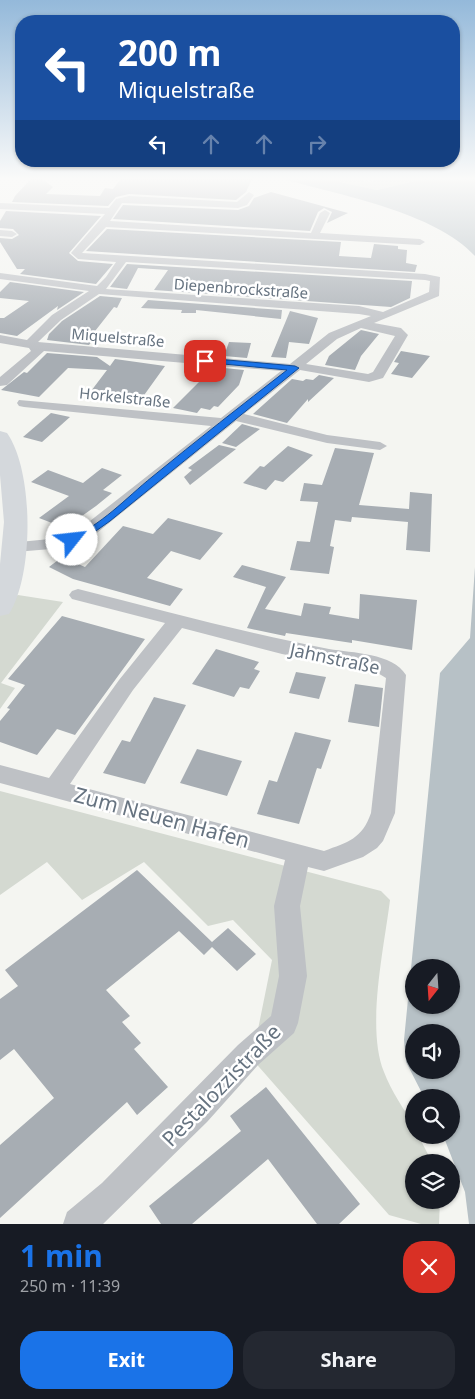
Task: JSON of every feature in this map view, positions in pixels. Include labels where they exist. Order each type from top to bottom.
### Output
[{"type":"main road","points":[[0,437],[8,459],[17,508],[10,578],[0,608]]},
{"type":"street","points":[[14,548],[63,543],[82,536],[296,367],[332,336],[357,324],[418,303],[435,294],[436,279],[78,256],[76,252],[91,236]]},
{"type":"street","points":[[316,236],[420,242]]},
{"type":"street","points":[[2,382],[38,352],[31,343],[58,315],[106,284],[124,259]]},
{"type":"street","name":"Diepenbrockstraße","points":[[0,276],[124,295],[359,310],[384,315]]},
{"type":"street","name":"Miquelstraße","points":[[0,339],[31,343],[47,348],[296,367],[369,378],[378,375],[402,335],[397,331],[357,324]]},
{"type":"street","name":"Horkelstraße","points":[[24,403],[228,419],[327,439],[380,446]]},
{"type":"street","name":"Jahnstraße","points":[[78,595],[282,647],[382,666],[396,675],[383,812],[378,828],[372,840],[359,848],[311,858]]},
{"type":"street","points":[[55,788],[126,685],[177,621]]},
{"type":"street","name":"Zum Neuen Hafen","points":[[0,774],[311,858]]},
{"type":"street","name":"Pestalozzistraße","points":[[79,1224],[113,1194],[196,1111],[248,1054],[284,1023],[294,976],[287,906],[311,858]]},
{"type":"shaded area","points":[[450,236],[475,236],[475,256]]},
{"type":"shaded area","points":[[475,567],[475,1224],[469,1224],[465,1192],[460,1179],[460,1154],[450,1154],[446,1144],[460,1144],[460,1089],[420,1089],[415,1079],[460,1079],[460,1024],[406,1024],[407,1014],[460,1014],[460,959],[412,959],[440,673],[470,638]]},
{"type":"shaded area","points":[[18,595],[63,602],[1,683],[15,688],[0,709],[0,605]]},
{"type":"shaded area","points":[[0,791],[381,891],[390,900],[376,1011],[376,1033],[379,1054],[390,1086],[405,1111],[405,1144],[423,1144],[428,1154],[405,1154],[405,1209],[440,1209],[439,1224],[421,1224],[389,1215],[252,1059],[272,960],[233,920],[208,926],[144,862],[82,900],[47,862],[0,895]]},
{"type":"building","points":[[17,236],[84,236],[69,253],[78,261],[113,264],[96,284],[20,274],[25,269],[17,269],[0,242],[0,238],[12,239]]},
{"type":"building","points":[[100,236],[235,236],[341,242],[339,256],[371,258],[374,244],[398,246],[398,249],[407,250],[406,263],[417,265],[415,272],[86,251]]},
{"type":"building","points":[[127,264],[412,281],[410,298],[391,307],[154,290],[168,270],[138,268],[127,289],[110,287]]},
{"type":"building","points":[[10,282],[84,292],[57,310],[58,306],[17,336],[0,333],[0,318],[4,318],[29,301],[0,298],[0,292]]},
{"type":"building","points":[[100,296],[122,298],[117,308],[114,307],[88,340],[93,340],[89,345],[47,340],[49,334],[62,321]]},
{"type":"building","points":[[148,300],[282,310],[281,319],[196,310],[196,313],[181,313],[182,310],[141,308]]},
{"type":"building","points":[[290,311],[318,318],[309,344],[289,342],[286,358],[271,357]]},
{"type":"building","points":[[361,330],[379,334],[361,356],[355,370],[325,365],[329,356]]},
{"type":"building","points":[[229,342],[251,343],[247,358],[224,356]]},
{"type":"building","points":[[401,351],[430,356],[412,378],[391,374],[399,363],[394,362]]},
{"type":"building","points":[[47,353],[97,357],[110,366],[115,359],[165,366],[137,405],[85,399],[107,370],[68,368],[39,397],[1,390],[24,372],[27,373]]},
{"type":"building","points":[[214,367],[244,370],[239,385],[218,407],[214,406],[210,410],[201,408],[197,413],[173,408]]},
{"type":"building","points":[[319,375],[334,378],[308,402],[308,399],[287,423],[253,414],[292,379],[313,380]]},
{"type":"building","points":[[51,413],[70,417],[42,442],[23,437]]},
{"type":"building","points":[[242,424],[260,429],[236,447],[222,443]]},
{"type":"building","points":[[219,445],[236,449],[190,485],[184,477],[192,470],[188,468]]},
{"type":"building","points":[[288,446],[313,455],[283,482],[275,480],[266,490],[243,483],[260,466],[264,467]]},
{"type":"building","points":[[335,448],[374,453],[359,505],[409,509],[410,492],[432,494],[430,552],[406,550],[408,522],[352,517],[351,522],[335,520],[330,546],[334,547],[329,574],[290,570],[297,541],[310,542],[318,502],[300,501],[304,483],[322,485]]},
{"type":"building","points":[[102,468],[122,475],[103,490],[112,493],[96,506],[65,528],[39,518],[69,496],[31,482],[48,470],[83,483]]},
{"type":"building","points":[[168,518],[223,533],[200,560],[171,551],[147,578],[183,589],[170,606],[73,579],[49,567],[62,557],[85,567],[123,526],[153,534]]},
{"type":"building","points":[[242,565],[286,577],[265,609],[301,616],[304,603],[331,607],[329,614],[359,619],[360,594],[417,600],[412,650],[352,640],[352,643],[286,633],[285,636],[247,628],[266,587],[233,577]]},
{"type":"building","points":[[62,616],[145,639],[75,735],[57,729],[37,755],[0,742],[0,721],[10,709],[7,708],[25,685],[8,679]]},
{"type":"building","points":[[216,649],[259,662],[254,669],[260,671],[249,689],[240,687],[234,697],[192,684]]},
{"type":"building","points":[[296,672],[326,677],[319,699],[289,693]]},
{"type":"building","points":[[355,684],[383,688],[379,727],[348,722]]},
{"type":"building","points":[[154,697],[186,705],[145,784],[103,773],[122,740],[130,742]]},
{"type":"building","points":[[295,732],[331,740],[321,769],[317,768],[299,824],[257,814],[269,780],[277,782]]},
{"type":"building","points":[[197,749],[242,761],[227,796],[180,783]]},
{"type":"building","points":[[137,870],[212,942],[228,928],[256,954],[237,971],[212,947],[204,955],[179,931],[106,990],[130,1016],[122,1022],[141,1043],[134,1049],[168,1087],[137,1115],[127,1102],[0,1218],[0,1145],[54,1098],[14,1049],[0,1060],[0,999],[18,986],[5,970]]},
{"type":"building","points":[[266,1087],[360,1204],[339,1224],[317,1224],[268,1159],[192,1224],[161,1224],[149,1206],[241,1131],[230,1116]]},
{"type":"route","points":[[72,540],[82,536],[106,519],[295,368],[205,361]]}]
